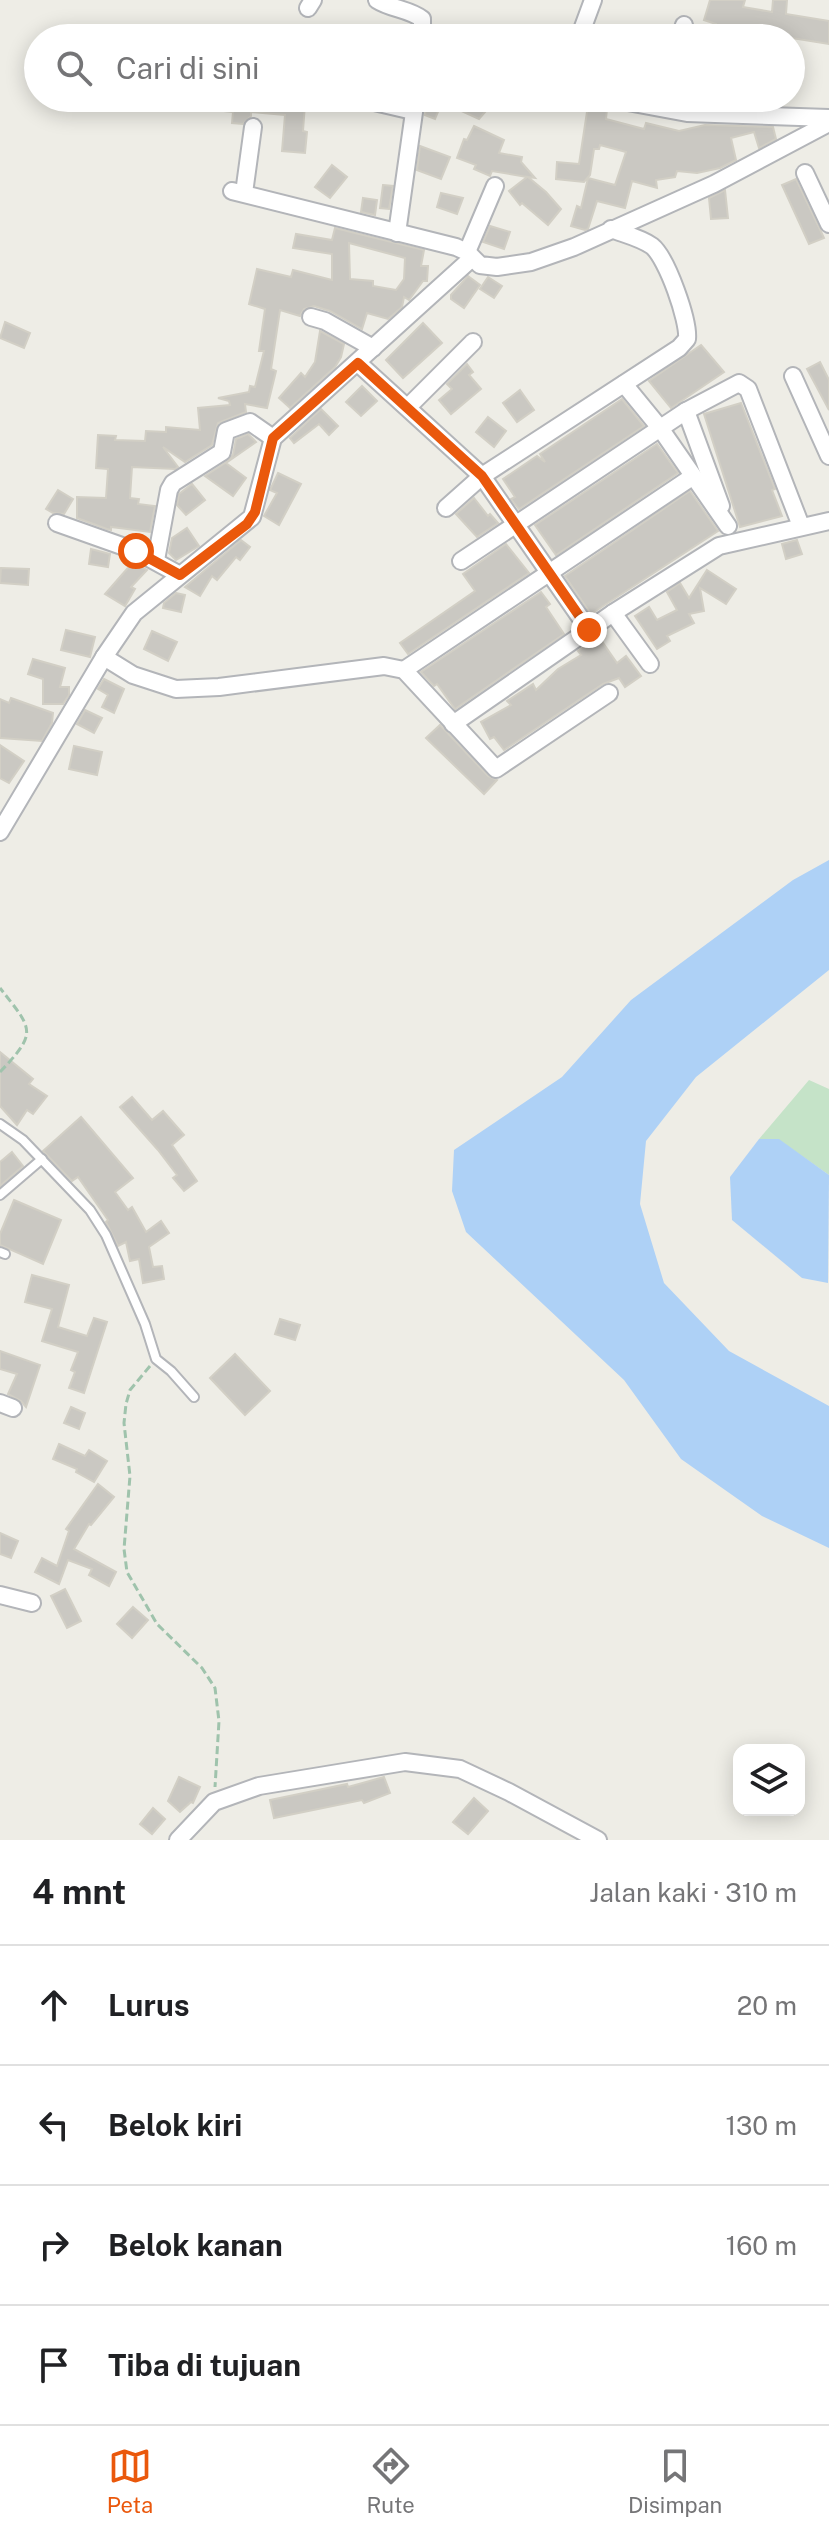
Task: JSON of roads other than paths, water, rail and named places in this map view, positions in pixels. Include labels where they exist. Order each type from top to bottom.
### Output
[{"type":"street","points":[[377,0],[416,15],[422,19],[422,24]]},
{"type":"street","points":[[584,24],[593,0]]},
{"type":"street","points":[[397,233],[414,112]]},
{"type":"street","points":[[702,112],[829,121]]},
{"type":"street","points":[[253,127],[238,192],[374,224],[470,255],[480,265],[497,267],[531,262],[714,184],[829,121]]},
{"type":"street","points":[[805,173],[828,220]]},
{"type":"street","points":[[0,832],[104,657],[134,613],[252,517],[273,438],[358,363],[470,255],[495,186]]},
{"type":"street","points":[[446,508],[482,476],[679,348],[687,339],[683,314],[661,257],[653,247],[611,229]]},
{"type":"street","points":[[311,317],[325,321],[373,348]]},
{"type":"street","points":[[409,406],[473,342]]},
{"type":"street","points":[[358,363],[409,406],[482,476],[589,630]]},
{"type":"street","points":[[793,376],[829,456]]},
{"type":"street","points":[[624,384],[660,428],[731,533]]},
{"type":"street","points":[[461,561],[686,411],[735,384],[744,385],[801,526]]},
{"type":"street","points":[[686,411],[731,533]]},
{"type":"street","points":[[156,560],[173,483],[221,453],[226,431],[252,422],[273,438]]},
{"type":"street","points":[[404,670],[692,477]]},
{"type":"street","points":[[453,724],[731,533],[829,521]]},
{"type":"street","points":[[57,523],[156,560],[180,575]]},
{"type":"street","points":[[613,613],[650,664]]},
{"type":"street","points":[[104,657],[151,683],[176,689],[384,666],[404,670],[496,769],[609,693]]},
{"type":"street","points":[[0,1595],[32,1603]]},
{"type":"street","points":[[178,1840],[214,1802],[259,1786],[328,1773],[416,1762],[460,1769],[598,1840]]},
{"type":"lane","points":[[0,1124],[23,1140],[90,1210],[106,1235],[145,1324],[156,1359],[194,1397]]},
{"type":"lane","points":[[0,1195],[42,1159]]},
{"type":"water","points":[[829,860],[829,970],[696,1077],[646,1141],[640,1204],[664,1283],[729,1351],[829,1406],[829,1548],[762,1516],[681,1459],[624,1380],[466,1232],[452,1191],[454,1150],[562,1077],[631,1000],[793,880]]},
{"type":"water","points":[[759,1139],[779,1139],[829,1175],[828,1283],[802,1278],[732,1220],[730,1177]]}]
